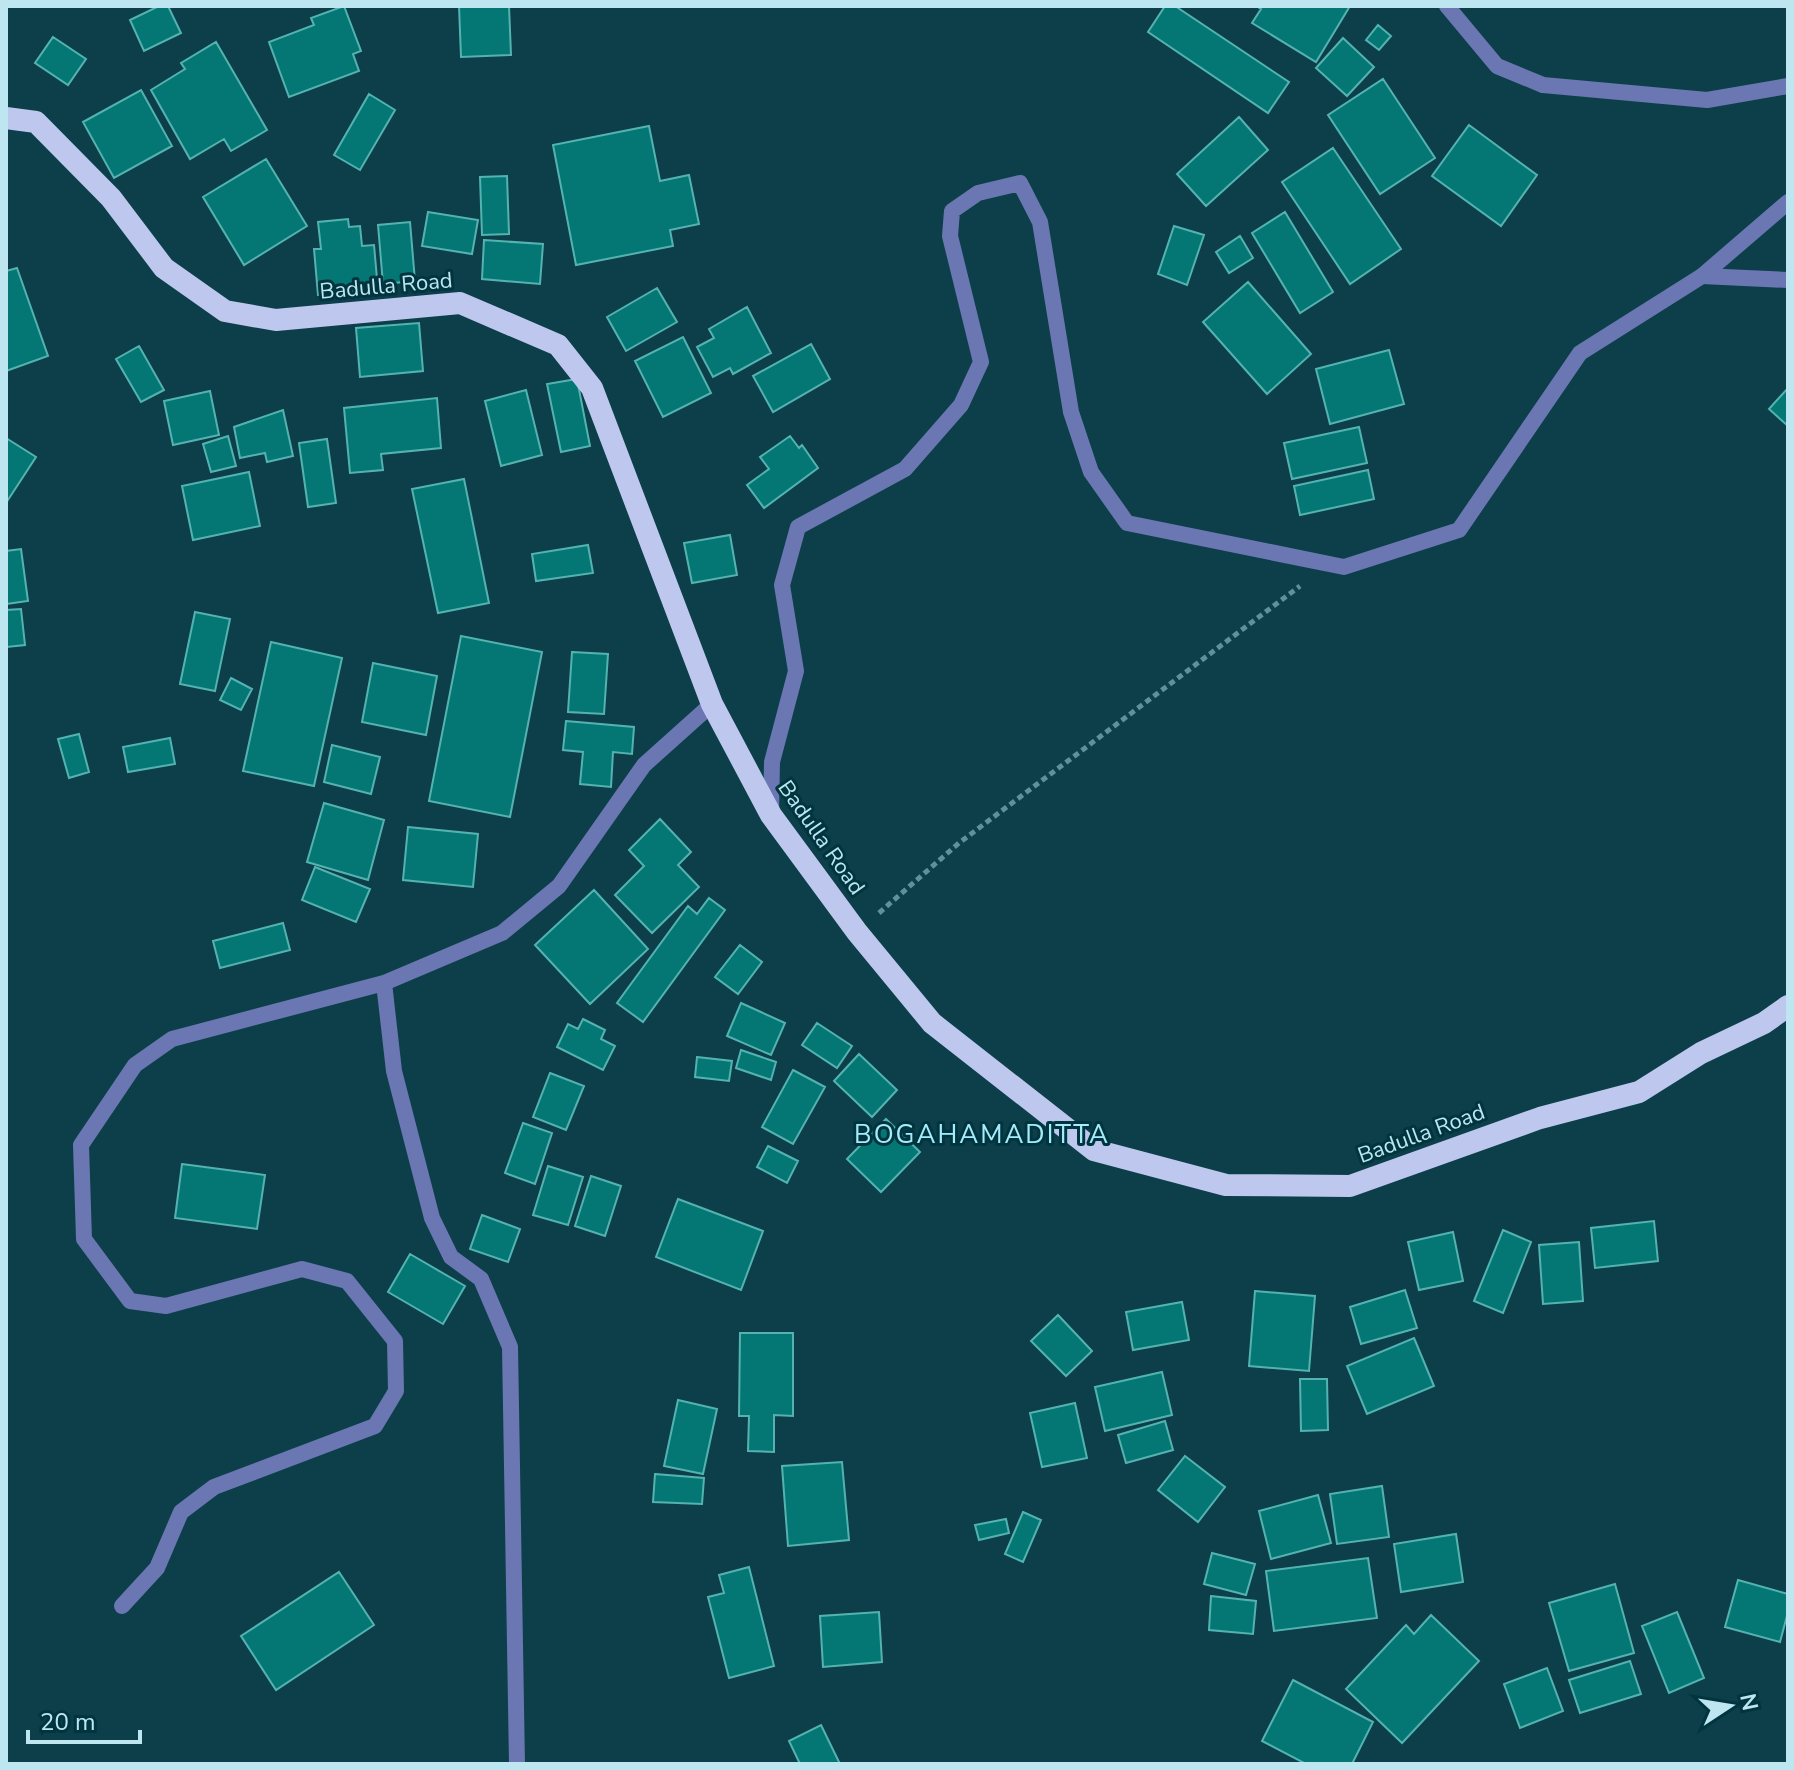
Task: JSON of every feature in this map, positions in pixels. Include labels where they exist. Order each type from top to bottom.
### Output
[{"type":"highway","name":"Badulla Road","points":[[6,118],[36,122],[111,198],[164,268],[225,311],[276,320],[460,303],[558,345],[592,388],[712,704],[771,815],[857,932],[932,1023],[1094,1150],[1226,1185],[1350,1186],[1540,1118],[1639,1092],[1701,1053],[1764,1023],[1788,1006]]},
{"type":"street","points":[[1447,6],[1497,66],[1543,85],[1707,100],[1788,86]]},
{"type":"street","points":[[771,815],[772,762],[796,671],[782,585],[798,527],[905,469],[961,405],[981,362],[950,236],[952,211],[978,193],[1020,183],[1040,222],[1071,412],[1091,472],[1127,523],[1344,567],[1459,530],[1580,353],[1702,276],[1788,202]]},
{"type":"street","points":[[1702,276],[1788,280]]},
{"type":"street","points":[[122,1606],[157,1568],[181,1512],[214,1487],[375,1426],[396,1391],[395,1341],[347,1281],[302,1269],[166,1306],[130,1301],[84,1239],[81,1145],[135,1065],[172,1039],[384,983],[502,933],[559,886],[644,765],[712,704]]},
{"type":"street","points":[[384,983],[394,1071],[432,1218],[451,1257],[481,1279],[510,1347],[517,1764]]},
{"type":"path","points":[[857,932],[959,843],[1306,581],[1344,567]]},
{"type":"building","points":[[159,6],[168,6],[181,33],[144,51],[130,20]]},
{"type":"building","points":[[344,6],[361,51],[353,54],[359,71],[289,97],[269,42],[314,25],[311,18]]},
{"type":"building","points":[[459,6],[509,6],[511,55],[461,57]]},
{"type":"building","points":[[1165,6],[1175,6],[1289,82],[1268,113],[1148,32]]},
{"type":"building","points":[[1256,6],[1350,6],[1316,62],[1252,23],[1261,9]]},
{"type":"building","points":[[1378,25],[1391,36],[1379,50],[1366,40]]},
{"type":"building","points":[[53,37],[86,59],[68,85],[35,63]]},
{"type":"building","points":[[1343,38],[1374,67],[1347,96],[1316,68]]},
{"type":"building","points":[[216,42],[267,130],[231,151],[224,139],[190,159],[151,90],[185,69],[181,63]]},
{"type":"building","points":[[1383,79],[1435,158],[1380,194],[1328,115]]},
{"type":"building","points":[[141,90],[172,146],[114,178],[83,122]]},
{"type":"building","points":[[369,94],[395,110],[360,170],[334,155]]},
{"type":"building","points":[[1239,117],[1268,150],[1206,206],[1177,174]]},
{"type":"building","points":[[1469,125],[1537,175],[1501,226],[1432,176]]},
{"type":"building","points":[[649,126],[660,181],[689,175],[699,224],[670,230],[673,246],[576,265],[553,145]]},
{"type":"building","points":[[1333,148],[1401,249],[1350,284],[1282,182]]},
{"type":"building","points":[[266,159],[307,226],[244,265],[203,197]]},
{"type":"building","points":[[507,176],[509,234],[482,235],[480,177]]},
{"type":"building","points":[[428,212],[478,220],[472,254],[422,246]]},
{"type":"building","points":[[1285,212],[1333,292],[1300,313],[1252,233]]},
{"type":"building","points":[[348,219],[349,227],[360,226],[362,246],[374,245],[378,290],[318,295],[314,249],[321,249],[318,222]]},
{"type":"building","points":[[410,222],[415,281],[383,284],[378,225]]},
{"type":"building","points":[[1174,226],[1204,235],[1187,285],[1158,274]]},
{"type":"building","points":[[1240,236],[1253,258],[1229,273],[1216,252]]},
{"type":"building","points":[[484,240],[543,244],[540,284],[482,279]]},
{"type":"building","points":[[17,268],[48,356],[6,371],[6,271]]},
{"type":"building","points":[[1248,282],[1311,354],[1267,394],[1203,322]]},
{"type":"building","points":[[657,288],[677,322],[626,351],[607,317]]},
{"type":"building","points":[[747,307],[771,353],[733,374],[730,368],[713,377],[697,347],[714,338],[709,329]]},
{"type":"building","points":[[419,323],[423,371],[360,377],[356,328]]},
{"type":"building","points":[[683,337],[711,393],[663,417],[635,361]]},
{"type":"building","points":[[811,344],[830,379],[773,412],[753,376]]},
{"type":"building","points":[[139,346],[164,390],[141,402],[116,359]]},
{"type":"building","points":[[1389,350],[1404,404],[1330,424],[1316,369]]},
{"type":"building","points":[[577,379],[590,446],[561,452],[547,384]]},
{"type":"building","points":[[1788,388],[1788,426],[1769,409]]},
{"type":"building","points":[[526,390],[542,455],[501,466],[485,401]]},
{"type":"building","points":[[210,391],[219,435],[173,445],[164,401]]},
{"type":"building","points":[[437,398],[441,448],[381,454],[383,470],[350,473],[344,408]]},
{"type":"building","points":[[283,410],[293,456],[267,462],[265,453],[240,458],[234,427]]},
{"type":"building","points":[[1359,427],[1367,463],[1292,479],[1284,443]]},
{"type":"building","points":[[228,436],[236,466],[211,472],[203,444]]},
{"type":"building","points":[[790,436],[799,448],[802,445],[818,468],[764,508],[747,485],[769,469],[760,457]]},
{"type":"building","points":[[6,438],[36,457],[6,503]]},
{"type":"building","points":[[327,439],[336,503],[308,507],[299,443]]},
{"type":"building","points":[[1368,470],[1374,499],[1300,515],[1294,486]]},
{"type":"building","points":[[249,472],[260,526],[193,540],[182,486]]},
{"type":"building","points":[[464,479],[489,603],[438,613],[412,489]]},
{"type":"building","points":[[730,535],[737,575],[692,583],[684,543]]},
{"type":"building","points":[[588,545],[593,573],[536,581],[532,554]]},
{"type":"building","points":[[21,549],[28,601],[6,604],[6,551]]},
{"type":"building","points":[[21,609],[25,645],[7,647],[6,610]]},
{"type":"building","points":[[195,612],[230,619],[215,691],[180,684]]},
{"type":"building","points":[[461,636],[542,652],[510,817],[429,801]]},
{"type":"building","points":[[271,642],[342,658],[314,786],[243,771]]},
{"type":"building","points":[[572,652],[608,654],[604,714],[568,712]]},
{"type":"building","points":[[373,663],[437,676],[426,735],[362,722]]},
{"type":"building","points":[[231,678],[252,689],[241,710],[220,700]]},
{"type":"building","points":[[566,721],[634,727],[632,754],[613,752],[611,787],[580,784],[583,752],[563,750]]},
{"type":"building","points":[[79,734],[89,772],[69,778],[58,739]]},
{"type":"building","points":[[170,738],[175,764],[128,772],[123,747]]},
{"type":"building","points":[[332,745],[380,757],[371,794],[324,782]]},
{"type":"building","points":[[324,803],[384,820],[368,880],[307,862]]},
{"type":"building","points":[[660,819],[691,852],[678,865],[699,887],[652,933],[615,895],[644,866],[629,850]]},
{"type":"building","points":[[408,827],[478,834],[473,887],[403,880]]},
{"type":"building","points":[[315,867],[370,889],[356,922],[302,900]]},
{"type":"building","points":[[594,890],[648,949],[590,1004],[535,945]]},
{"type":"building","points":[[709,898],[725,910],[643,1022],[617,1003],[688,906],[697,914]]},
{"type":"building","points":[[283,923],[290,950],[220,968],[213,941]]},
{"type":"building","points":[[740,945],[762,962],[738,994],[715,977]]},
{"type":"building","points":[[741,1003],[785,1023],[771,1055],[727,1036]]},
{"type":"building","points":[[583,1019],[605,1030],[601,1039],[615,1046],[603,1070],[557,1047],[568,1024],[578,1029]]},
{"type":"building","points":[[817,1023],[852,1046],[837,1068],[802,1045]]},
{"type":"building","points":[[741,1050],[776,1062],[771,1080],[736,1068]]},
{"type":"building","points":[[859,1054],[897,1090],[872,1117],[834,1081]]},
{"type":"building","points":[[697,1057],[732,1061],[729,1081],[695,1077]]},
{"type":"building","points":[[793,1070],[825,1087],[793,1144],[762,1127]]},
{"type":"building","points":[[550,1073],[584,1086],[566,1130],[533,1117]]},
{"type":"building","points":[[886,1119],[920,1152],[881,1192],[847,1159]]},
{"type":"building","points":[[523,1123],[552,1133],[535,1184],[505,1173]]},
{"type":"building","points":[[768,1146],[798,1161],[787,1183],[757,1167]]},
{"type":"building","points":[[182,1164],[265,1175],[257,1229],[175,1218]]},
{"type":"building","points":[[548,1166],[583,1177],[568,1225],[533,1215]]},
{"type":"building","points":[[591,1176],[621,1186],[605,1236],[575,1226]]},
{"type":"building","points":[[678,1199],[763,1231],[741,1290],[656,1257]]},
{"type":"building","points":[[482,1215],[520,1229],[508,1262],[470,1249]]},
{"type":"building","points":[[1654,1221],[1658,1261],[1595,1268],[1591,1228]]},
{"type":"building","points":[[1503,1230],[1531,1242],[1503,1313],[1474,1301]]},
{"type":"building","points":[[1453,1232],[1463,1281],[1419,1290],[1408,1242]]},
{"type":"building","points":[[1579,1242],[1583,1301],[1543,1304],[1539,1245]]},
{"type":"building","points":[[410,1254],[465,1286],[443,1324],[388,1292]]},
{"type":"building","points":[[1405,1290],[1417,1328],[1361,1344],[1350,1307]]},
{"type":"building","points":[[1255,1291],[1315,1296],[1309,1371],[1249,1366]]},
{"type":"building","points":[[1182,1302],[1189,1340],[1133,1350],[1126,1312]]},
{"type":"building","points":[[1058,1315],[1092,1351],[1066,1376],[1031,1341]]},
{"type":"building","points":[[740,1333],[793,1333],[793,1416],[774,1415],[774,1452],[748,1451],[749,1416],[739,1416]]},
{"type":"building","points":[[1414,1338],[1434,1386],[1367,1414],[1347,1366]]},
{"type":"building","points":[[1162,1372],[1172,1415],[1105,1431],[1095,1387]]},
{"type":"building","points":[[1300,1379],[1327,1379],[1328,1430],[1301,1431]]},
{"type":"building","points":[[678,1400],[717,1409],[703,1474],[664,1466]]},
{"type":"building","points":[[1075,1403],[1087,1458],[1042,1467],[1030,1413]]},
{"type":"building","points":[[1165,1421],[1173,1450],[1126,1463],[1118,1435]]},
{"type":"building","points":[[1185,1456],[1225,1487],[1198,1522],[1158,1490]]},
{"type":"building","points":[[842,1462],[849,1540],[788,1546],[782,1466]]},
{"type":"building","points":[[655,1474],[704,1478],[702,1504],[653,1502]]},
{"type":"building","points":[[1382,1486],[1389,1537],[1337,1544],[1330,1494]]},
{"type":"building","points":[[1318,1495],[1331,1543],[1271,1559],[1259,1511]]},
{"type":"building","points":[[1023,1512],[1041,1520],[1023,1562],[1005,1554]]},
{"type":"building","points":[[1006,1519],[1009,1533],[979,1540],[975,1525]]},
{"type":"building","points":[[1456,1534],[1463,1582],[1401,1592],[1394,1544]]},
{"type":"building","points":[[1212,1553],[1255,1564],[1246,1595],[1204,1584]]},
{"type":"building","points":[[1368,1558],[1377,1618],[1274,1631],[1266,1571]]},
{"type":"building","points":[[749,1567],[774,1666],[729,1678],[708,1597],[724,1593],[719,1575]]},
{"type":"building","points":[[339,1572],[374,1625],[276,1690],[241,1636]]},
{"type":"building","points":[[1738,1580],[1788,1594],[1788,1612],[1780,1642],[1725,1627]]},
{"type":"building","points":[[1615,1584],[1634,1653],[1569,1671],[1549,1603]]},
{"type":"building","points":[[1211,1596],[1256,1601],[1253,1634],[1209,1630]]},
{"type":"building","points":[[879,1612],[882,1662],[823,1667],[820,1616]]},
{"type":"building","points":[[1677,1612],[1704,1678],[1669,1693],[1642,1626]]},
{"type":"building","points":[[1431,1615],[1479,1661],[1402,1743],[1346,1689],[1406,1625],[1414,1634]]},
{"type":"building","points":[[1630,1661],[1641,1694],[1580,1713],[1569,1680]]},
{"type":"building","points":[[1547,1668],[1563,1711],[1520,1728],[1504,1684]]},
{"type":"building","points":[[1293,1680],[1373,1722],[1352,1764],[1306,1764],[1262,1741]]},
{"type":"building","points":[[821,1725],[840,1764],[800,1764],[789,1741]]},
{"type":"district","name":"BOGAHAMADITTA","points":[[982,1134]]}]
